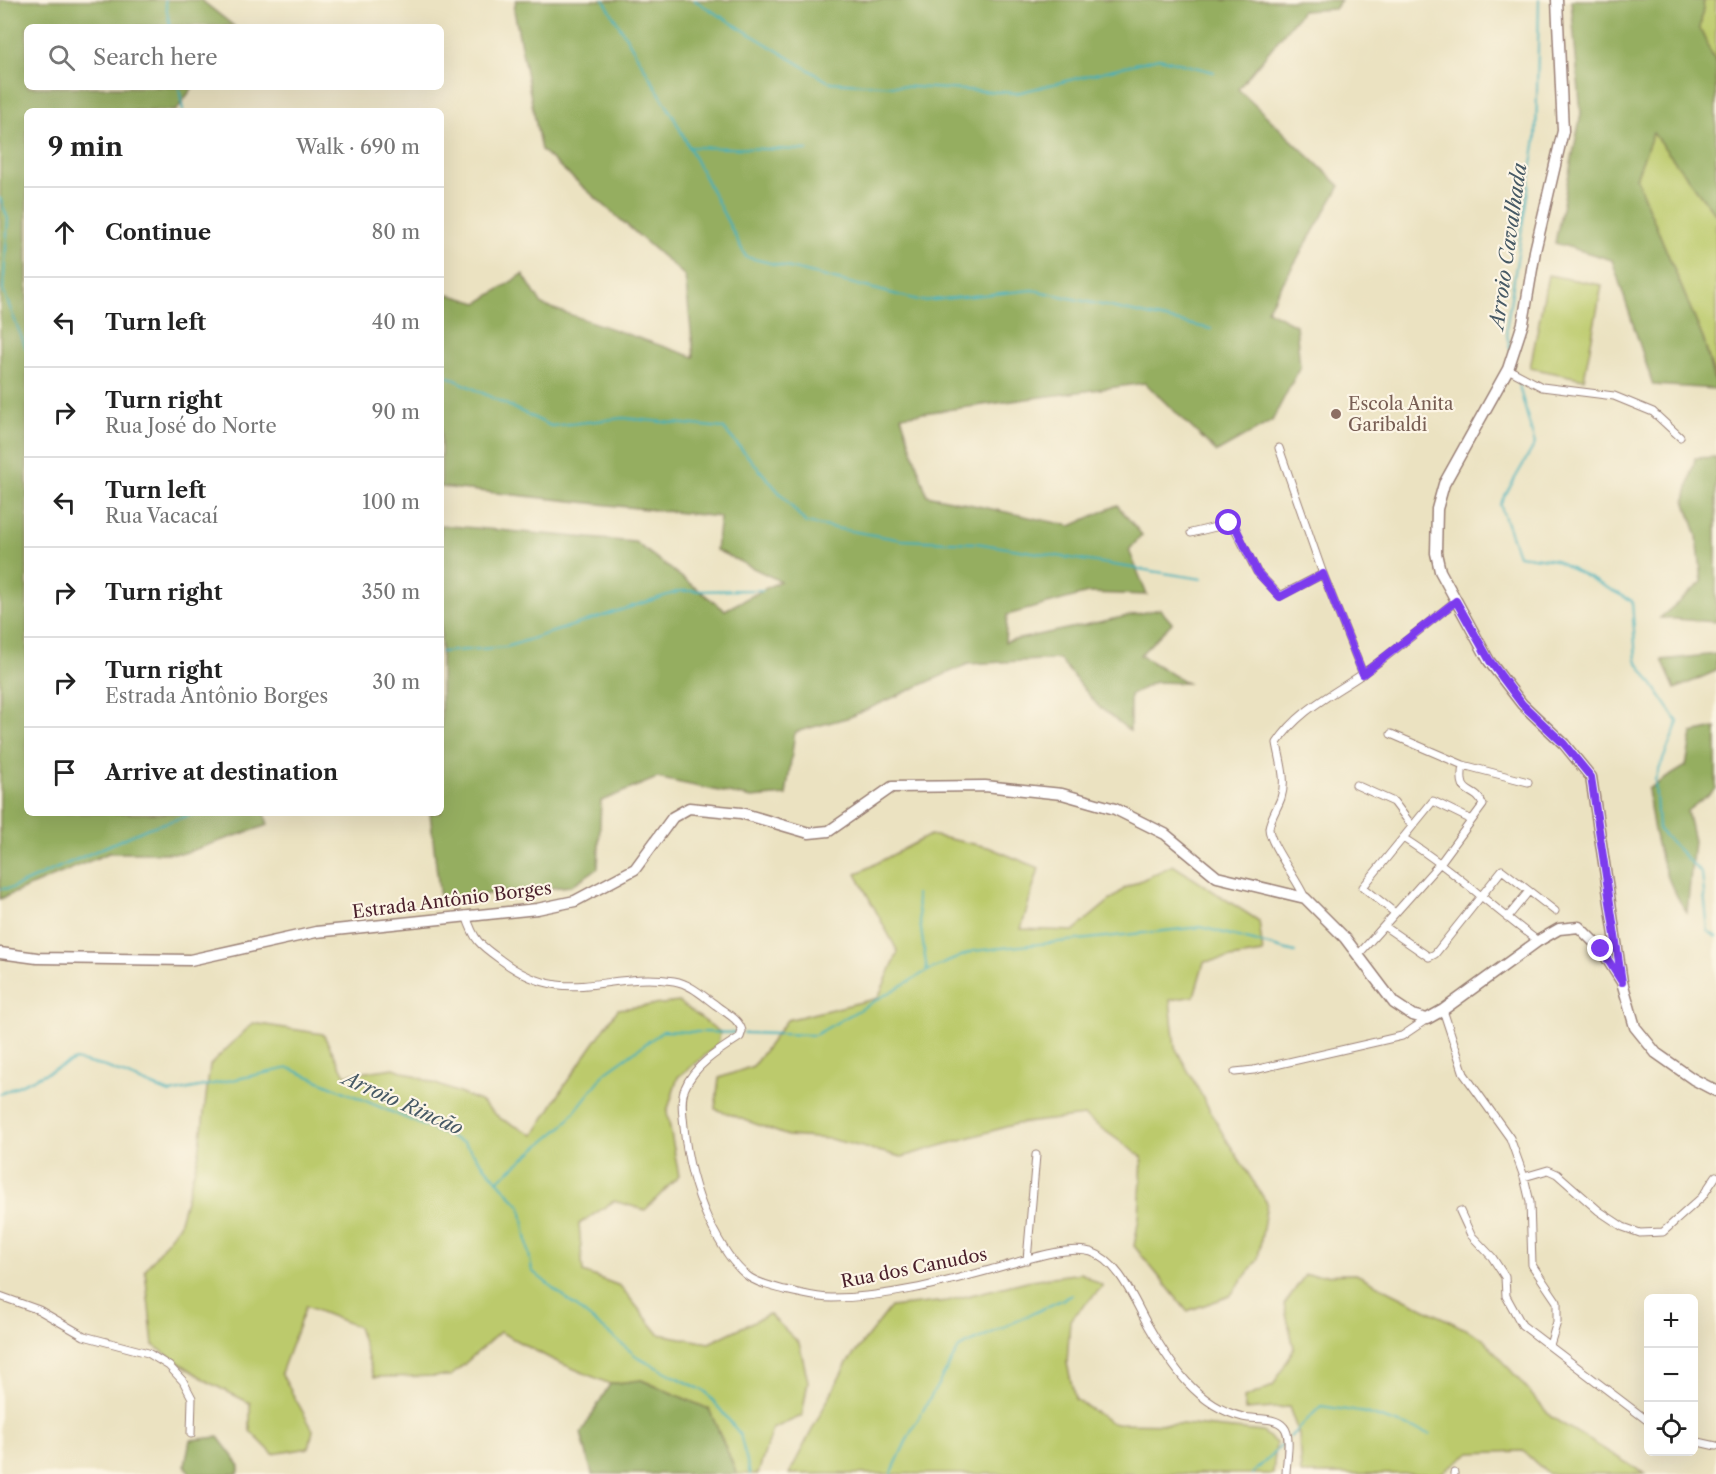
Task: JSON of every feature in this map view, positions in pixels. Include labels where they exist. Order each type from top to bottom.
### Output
[{"type":"street","points":[[1557,0],[1563,131],[1535,251],[1523,323],[1509,366],[1444,484],[1437,509],[1436,553],[1440,571],[1490,661],[1522,704],[1564,744],[1591,777],[1622,982],[1635,1027],[1656,1053],[1693,1079],[1716,1091]]},
{"type":"street","points":[[1509,366],[1542,387],[1614,396],[1653,412],[1680,437]]},
{"type":"street","points":[[1279,448],[1323,574],[1363,674]]},
{"type":"street","points":[[1191,533],[1232,523],[1257,572],[1280,597],[1323,574]]},
{"type":"street","points":[[1427,1019],[1412,1015],[1394,1004],[1339,931],[1305,898],[1299,883],[1274,843],[1269,828],[1282,795],[1283,777],[1277,743],[1285,731],[1308,708],[1363,674],[1456,601]]},
{"type":"street","points":[[1390,735],[1463,765],[1528,782]]},
{"type":"street","points":[[1358,956],[1441,862],[1483,803],[1462,786],[1460,780],[1463,765]]},
{"type":"street","points":[[1356,785],[1394,802],[1412,826]]},
{"type":"street","name":"Estrada Antônio Borges","points":[[0,953],[37,958],[190,960],[316,933],[537,909],[575,901],[635,869],[673,817],[690,808],[741,813],[808,833],[829,831],[892,787],[985,786],[1062,794],[1115,809],[1166,834],[1217,877],[1305,898]]},
{"type":"street","points":[[1395,912],[1363,887],[1412,826],[1433,801],[1472,820]]},
{"type":"street","points":[[1403,838],[1441,862],[1479,897],[1538,941]]},
{"type":"street","points":[[1384,926],[1430,957],[1435,954],[1502,870],[1555,911]]},
{"type":"street","points":[[1507,918],[1529,891]]},
{"type":"street","name":"Rua dos Canudos","points":[[466,915],[473,936],[478,943],[520,974],[532,980],[558,986],[657,979],[675,981],[692,987],[736,1021],[742,1031],[740,1037],[713,1054],[685,1088],[683,1114],[689,1173],[713,1229],[739,1269],[751,1279],[803,1294],[830,1298],[856,1297],[946,1281],[1068,1251],[1090,1252],[1107,1260],[1156,1339],[1191,1389],[1211,1404],[1242,1417],[1274,1421],[1283,1425],[1287,1433],[1286,1474]]},
{"type":"street","points":[[1235,1072],[1254,1070],[1402,1036],[1443,1010],[1538,941],[1559,929],[1579,927],[1601,949],[1622,982]]},
{"type":"street","points":[[1443,1010],[1464,1074],[1510,1138],[1524,1177],[1530,1202],[1532,1265],[1557,1302],[1557,1322],[1550,1345]]},
{"type":"street","points":[[1027,1260],[1036,1155]]},
{"type":"street","points":[[1524,1177],[1548,1170],[1557,1174],[1599,1211],[1623,1227],[1640,1233],[1663,1232],[1702,1197],[1716,1176]]},
{"type":"street","points":[[1460,1211],[1471,1234],[1492,1257],[1505,1278],[1506,1296],[1522,1324],[1644,1418]]},
{"type":"street","points":[[0,1296],[39,1310],[84,1336],[148,1353],[169,1366],[183,1381],[192,1398],[191,1434]]},
{"type":"street","points":[[1698,1442],[1716,1446]]},
{"type":"green space","points":[[0,0],[201,0],[231,24],[24,24],[24,90],[191,90],[178,108],[24,108],[24,816],[266,816],[268,825],[184,853],[109,853],[0,899]]},
{"type":"green space","points":[[516,0],[1341,0],[1334,9],[1302,11],[1238,89],[1340,186],[1267,310],[1296,325],[1300,367],[1272,421],[1217,452],[1145,383],[901,416],[927,495],[1071,526],[1117,505],[1142,535],[1129,550],[1147,595],[1088,593],[1007,615],[1005,642],[1160,609],[1172,623],[1140,655],[1187,683],[1155,682],[1130,695],[1130,731],[1098,706],[1059,659],[968,664],[850,717],[795,732],[786,795],[752,798],[657,778],[601,801],[598,868],[571,886],[440,899],[430,816],[444,816],[444,525],[635,542],[725,610],[780,581],[716,550],[720,517],[444,487],[444,293],[478,303],[523,274],[542,305],[694,357],[685,276],[541,150],[514,10]]},
{"type":"green space","points":[[1571,0],[1704,0],[1700,29],[1716,64],[1716,215],[1653,133],[1636,178],[1704,341],[1716,389],[1653,385],[1612,260],[1555,243],[1581,114]]},
{"type":"green space","points":[[1704,0],[1716,0],[1716,64],[1700,29]]},
{"type":"green space","points":[[1653,132],[1716,215],[1716,383],[1704,341],[1636,178]]},
{"type":"green space","points":[[1548,275],[1602,285],[1584,379],[1530,368]]},
{"type":"green space","points":[[1716,457],[1716,622],[1660,618],[1702,582],[1697,536],[1685,500],[1695,458]]},
{"type":"green space","points":[[1716,654],[1716,671],[1675,689],[1662,660]]},
{"type":"green space","points":[[1716,728],[1716,789],[1687,811],[1694,841],[1687,912],[1664,869],[1655,837],[1648,789],[1686,766],[1692,733]]},
{"type":"green space","points":[[930,835],[988,847],[1039,868],[1021,929],[1073,931],[1125,888],[1173,865],[1259,921],[1263,953],[1204,962],[1194,996],[1170,1000],[1175,1047],[1223,1134],[1267,1203],[1258,1259],[1230,1296],[1187,1311],[1134,1246],[1139,1218],[1142,1157],[1084,1116],[1016,1124],[902,1157],[830,1139],[788,1136],[715,1109],[719,1078],[753,1066],[787,1020],[878,998],[898,952],[856,874]]},
{"type":"green space","points":[[679,1002],[720,1032],[718,1045],[678,1077],[667,1112],[679,1176],[645,1210],[614,1201],[579,1224],[583,1272],[620,1286],[659,1334],[709,1343],[769,1314],[799,1343],[808,1381],[802,1416],[772,1429],[758,1474],[737,1474],[709,1409],[642,1380],[610,1384],[553,1360],[500,1332],[451,1376],[374,1377],[358,1327],[306,1306],[281,1373],[313,1430],[309,1448],[273,1454],[250,1431],[250,1403],[210,1383],[153,1345],[145,1270],[179,1225],[199,1153],[210,1065],[253,1023],[323,1034],[345,1075],[394,1068],[480,1101],[501,1119],[534,1135],[566,1083],[618,1009]]},
{"type":"green space","points":[[1081,1273],[1103,1286],[1070,1320],[1067,1363],[1075,1399],[1112,1423],[1182,1424],[1263,1432],[1276,1443],[1273,1474],[789,1474],[847,1363],[891,1307],[947,1301],[1031,1280]]},
{"type":"green space","points":[[1356,1274],[1483,1338],[1551,1417],[1645,1474],[1548,1474],[1523,1451],[1469,1453],[1440,1474],[1301,1474],[1299,1435],[1289,1407],[1245,1410],[1244,1398],[1273,1386],[1294,1348],[1284,1305],[1305,1275]]},
{"type":"green space","points":[[641,1380],[709,1409],[737,1474],[592,1474],[581,1433],[610,1384]]},
{"type":"green space","points":[[218,1437],[240,1466],[238,1474],[190,1474],[185,1465],[190,1440]]},
{"type":"waterway","points":[[165,0],[169,24]]},
{"type":"waterway","points":[[604,0],[673,116],[746,257],[922,301],[1033,290],[1211,329]]},
{"type":"waterway","points":[[694,0],[829,82],[1017,93],[1159,58],[1214,72]]},
{"type":"waterway","name":"Arroio Cavalhada","points":[[1510,349],[1506,330],[1536,138],[1539,0]]},
{"type":"waterway","points":[[180,90],[182,108]]},
{"type":"waterway","points":[[688,147],[808,150]]},
{"type":"waterway","points":[[0,198],[8,219],[3,290],[24,343]]},
{"type":"waterway","points":[[444,374],[551,426],[623,418],[723,428],[806,523],[902,540],[976,543],[1202,579]]},
{"type":"waterway","name":"Arroio Cavalhada","points":[[1516,375],[1535,444],[1500,504],[1518,555],[1555,560],[1632,601],[1636,660],[1678,722],[1655,780],[1658,829],[1702,874],[1708,931],[1716,937]]},
{"type":"waterway","points":[[444,652],[506,647],[680,591],[763,590]]},
{"type":"waterway","points":[[0,889],[12,888],[148,828],[187,816]]},
{"type":"waterway","points":[[916,894],[927,971]]},
{"type":"waterway","points":[[744,1033],[815,1035],[927,971],[973,951],[1201,927],[1295,952]]},
{"type":"waterway","points":[[497,1181],[564,1125],[606,1072],[663,1031],[739,1033]]},
{"type":"waterway","name":"Arroio Rincão","points":[[0,1094],[75,1060],[106,1067],[170,1093],[289,1068],[464,1143],[521,1207],[532,1271],[640,1359],[706,1392],[740,1434],[750,1474]]},
{"type":"waterway","points":[[891,1474],[910,1433],[959,1348],[1072,1295]]},
{"type":"waterway","name":"Arroio Rincão","points":[[1290,1437],[1321,1406],[1366,1413],[1430,1434]]},
{"type":"waterway","name":"Arroio Rincão","points":[[1252,1474],[1286,1441]]},
{"type":"place","name":"Escola Anita Garibaldi","points":[[1336,414]]},
{"type":"route","points":[[1229,523],[1235,526],[1257,572],[1280,597],[1323,574],[1363,674],[1456,601],[1490,661],[1522,704],[1564,744],[1591,777],[1622,982],[1601,949]]}]
